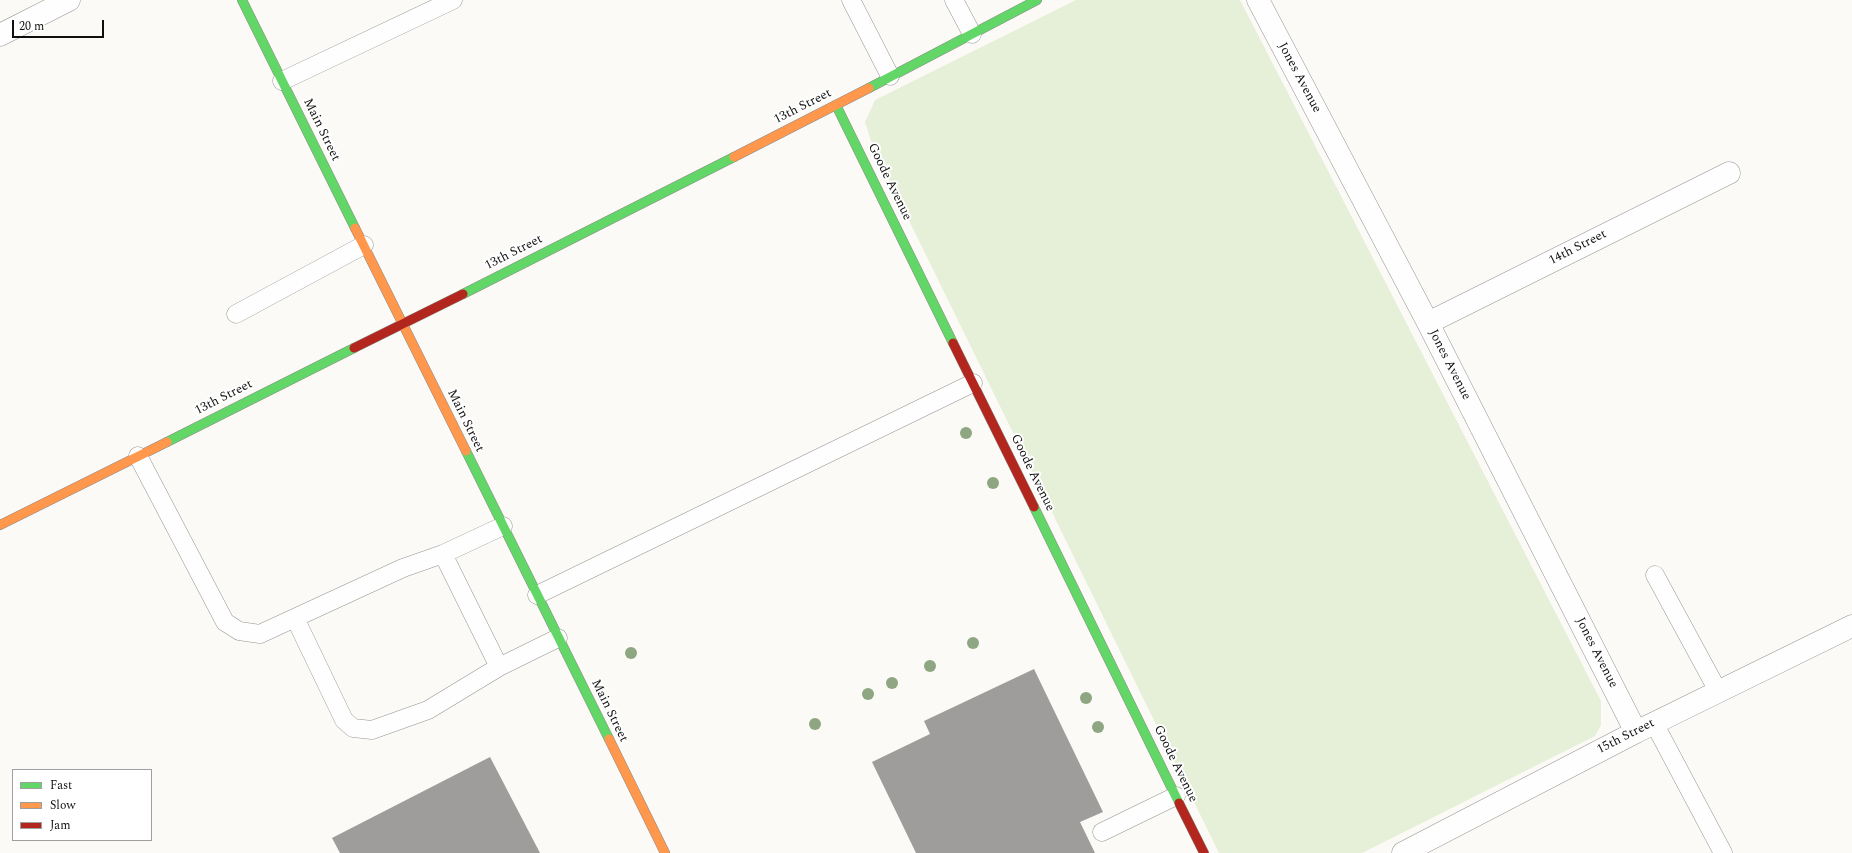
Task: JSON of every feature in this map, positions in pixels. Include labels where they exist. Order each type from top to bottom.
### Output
[{"type":"street","points":[[0,35],[69,0]]},
{"type":"street","name":"Main Street","points":[[242,0],[665,853]]},
{"type":"street","name":"13th Street","points":[[0,525],[403,324],[836,105],[1037,0]]},
{"type":"street","name":"Jones Avenue","points":[[1258,0],[1428,323],[1645,727]]},
{"type":"street","name":"Goode Avenue","points":[[836,105],[1204,853]]},
{"type":"street","name":"14th Street","points":[[1428,323],[1729,172]]},
{"type":"street","name":"15th Street","points":[[1403,853],[1645,727],[1852,626]]},
{"type":"lane","points":[[282,81],[453,0]]},
{"type":"lane","points":[[852,0],[890,76]]},
{"type":"lane","points":[[954,0],[972,34]]},
{"type":"lane","points":[[236,314],[364,245]]},
{"type":"lane","points":[[537,595],[973,383]]},
{"type":"lane","points":[[138,456],[225,622],[239,631],[260,634],[402,568],[443,554],[503,526]]},
{"type":"lane","points":[[443,554],[499,667]]},
{"type":"lane","points":[[1655,575],[1718,691]]},
{"type":"lane","points":[[295,618],[344,720],[352,728],[372,730],[428,710],[499,667],[558,638]]},
{"type":"lane","points":[[1645,727],[1723,853]]},
{"type":"lane","points":[[1102,832],[1176,796]]},
{"type":"green space","points":[[1076,0],[1240,0],[1601,701],[1601,725],[1595,736],[1362,853],[1219,853],[873,147],[865,122],[875,100]]},
{"type":"building","points":[[1034,669],[1103,812],[1080,822],[1095,853],[916,853],[872,762],[930,734],[924,721]]},
{"type":"building","points":[[490,757],[540,853],[340,853],[332,838]]},
{"type":"traffic: fast","points":[[242,0],[355,228]]},
{"type":"traffic: fast","points":[[869,88],[1037,0]]},
{"type":"traffic: fast","points":[[836,105],[953,343]]},
{"type":"traffic: fast","points":[[463,294],[734,157]]},
{"type":"traffic: fast","points":[[167,442],[354,348]]},
{"type":"traffic: fast","points":[[466,451],[609,739]]},
{"type":"traffic: fast","points":[[1034,507],[1179,803]]},
{"type":"traffic: slow","points":[[734,157],[869,88]]},
{"type":"traffic: slow","points":[[355,228],[466,451]]},
{"type":"traffic: slow","points":[[0,525],[167,442]]},
{"type":"traffic: slow","points":[[609,739],[665,853]]},
{"type":"traffic: jam","points":[[354,348],[463,294]]},
{"type":"traffic: jam","points":[[953,343],[1034,507]]},
{"type":"traffic: jam","points":[[1179,803],[1204,853]]}]
